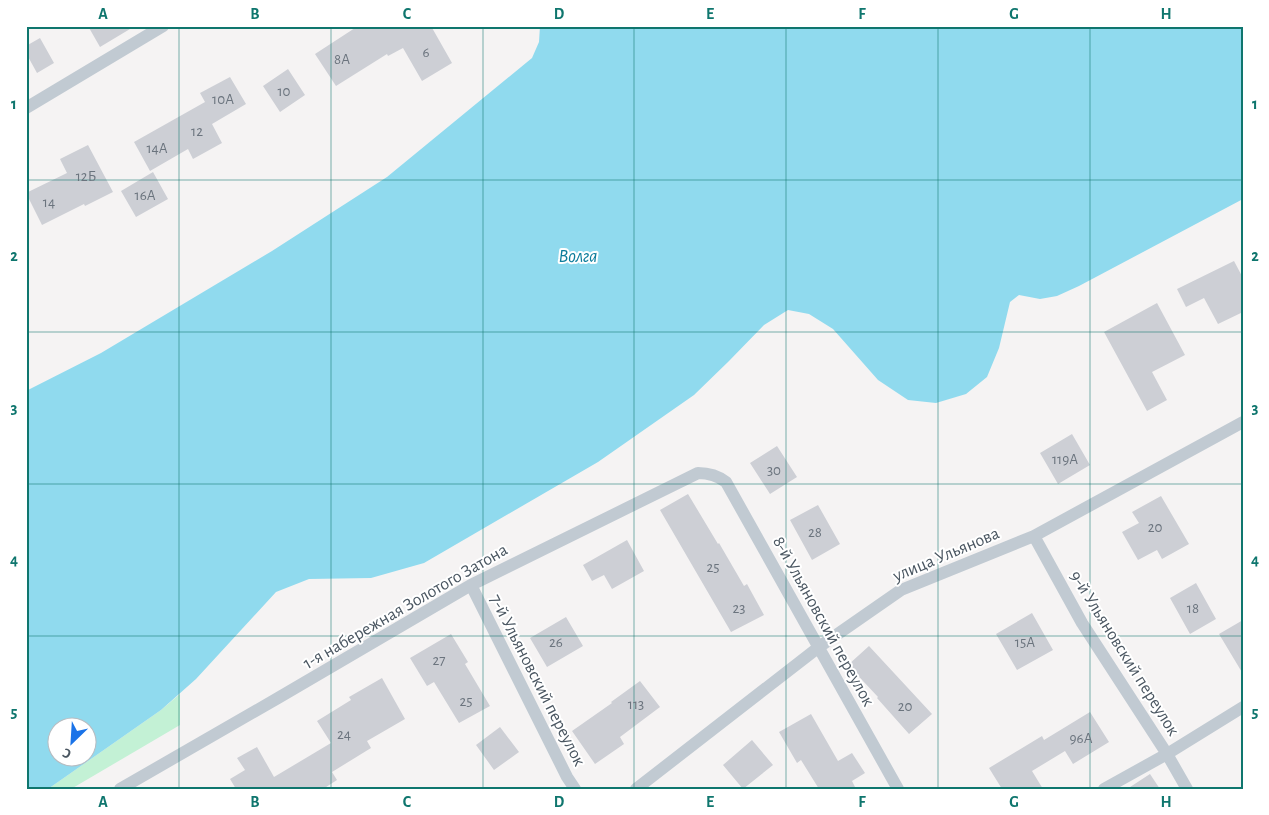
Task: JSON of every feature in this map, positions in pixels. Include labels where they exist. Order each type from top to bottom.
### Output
[{"type":"street","points":[[26,108],[163,26]]},
{"type":"street","name":"улица Ульянова","points":[[636,789],[819,646],[900,590],[1034,536],[1243,422]]},
{"type":"street","name":"1-я набережная Золотого Затона","points":[[120,789],[471,585],[698,474],[714,475]]},
{"type":"street","name":"8-й Ульяновский переулок","points":[[714,475],[726,482],[898,789]]},
{"type":"street","name":"9-й Ульяновский переулок","points":[[1034,536],[1082,623],[1167,754],[1187,789]]},
{"type":"street","name":"7-й Ульяновский переулок","points":[[471,585],[566,777],[576,789]]},
{"type":"street","points":[[1104,789],[1167,754],[1243,707]]},
{"type":"green space","points":[[180,694],[180,725],[71,789],[48,789],[78,768],[98,768],[98,754],[161,710]]},
{"type":"water","name":"Волга","points":[[540,26],[1243,26],[1243,199],[1057,296],[1040,299],[1019,295],[1010,302],[999,348],[987,377],[966,394],[936,403],[908,400],[878,380],[833,329],[809,314],[788,310],[764,325],[694,395],[598,462],[424,563],[371,578],[309,579],[276,592],[196,679],[161,710],[98,754],[98,718],[48,718],[48,768],[78,768],[48,789],[26,789],[26,391],[101,353],[272,251],[387,177],[532,58],[539,42]]},
{"type":"building","points":[[88,26],[135,26],[100,47]]},
{"type":"building","points":[[358,26],[431,26],[452,63],[422,81],[403,48],[388,56],[387,54],[336,86],[315,54]]},
{"type":"building","points":[[40,38],[54,63],[37,73],[26,53],[26,46]]},
{"type":"building","points":[[288,69],[305,95],[280,112],[263,86]]},
{"type":"building","points":[[230,77],[246,104],[212,124],[222,143],[193,159],[188,149],[150,171],[134,142],[205,102],[200,93]]},
{"type":"building","points":[[88,145],[113,192],[42,225],[26,193],[67,173],[60,159]]},
{"type":"building","points":[[153,172],[168,199],[136,217],[121,191]]},
{"type":"building","points":[[1234,261],[1243,278],[1243,312],[1218,324],[1204,298],[1186,307],[1177,289]]},
{"type":"building","points":[[1157,303],[1185,355],[1152,372],[1167,400],[1147,411],[1104,332]]},
{"type":"building","points":[[1072,434],[1090,465],[1058,484],[1040,453]]},
{"type":"building","points":[[777,446],[797,477],[770,494],[750,463]]},
{"type":"building","points":[[688,494],[744,586],[747,584],[764,615],[731,632],[660,510]]},
{"type":"building","points":[[1161,496],[1189,544],[1162,559],[1157,550],[1138,560],[1122,532],[1139,523],[1132,512]]},
{"type":"building","points":[[818,505],[840,544],[812,560],[790,520]]},
{"type":"building","points":[[627,540],[644,571],[612,589],[604,575],[592,581],[583,565]]},
{"type":"building","points":[[1196,583],[1216,619],[1190,634],[1170,598]]},
{"type":"building","points":[[1032,613],[1053,650],[1017,670],[996,634]]},
{"type":"building","points":[[566,617],[583,646],[547,667],[530,638]]},
{"type":"building","points":[[1243,620],[1243,674],[1219,634]]},
{"type":"building","points":[[451,634],[468,662],[465,664],[490,706],[459,723],[434,682],[427,686],[410,658]]},
{"type":"building","points":[[869,646],[932,714],[909,734],[848,665]]},
{"type":"building","points":[[382,678],[405,719],[367,741],[371,748],[332,772],[337,780],[323,789],[236,789],[230,779],[245,770],[237,758],[257,747],[274,777],[331,743],[317,721],[351,700],[349,697]]},
{"type":"building","points":[[640,681],[660,707],[620,737],[624,744],[595,764],[572,731]]},
{"type":"building","points":[[1090,712],[1109,742],[1073,764],[1065,751],[1032,771],[1043,789],[1002,789],[989,768],[1042,736],[1044,740]]},
{"type":"building","points":[[811,714],[838,761],[852,753],[865,773],[852,781],[856,789],[819,789],[801,760],[797,763],[779,732]]},
{"type":"building","points":[[500,727],[519,752],[494,770],[476,745]]},
{"type":"building","points":[[752,740],[773,765],[743,789],[723,765]]},
{"type":"building","points":[[1150,774],[1160,789],[1127,789]]}]
